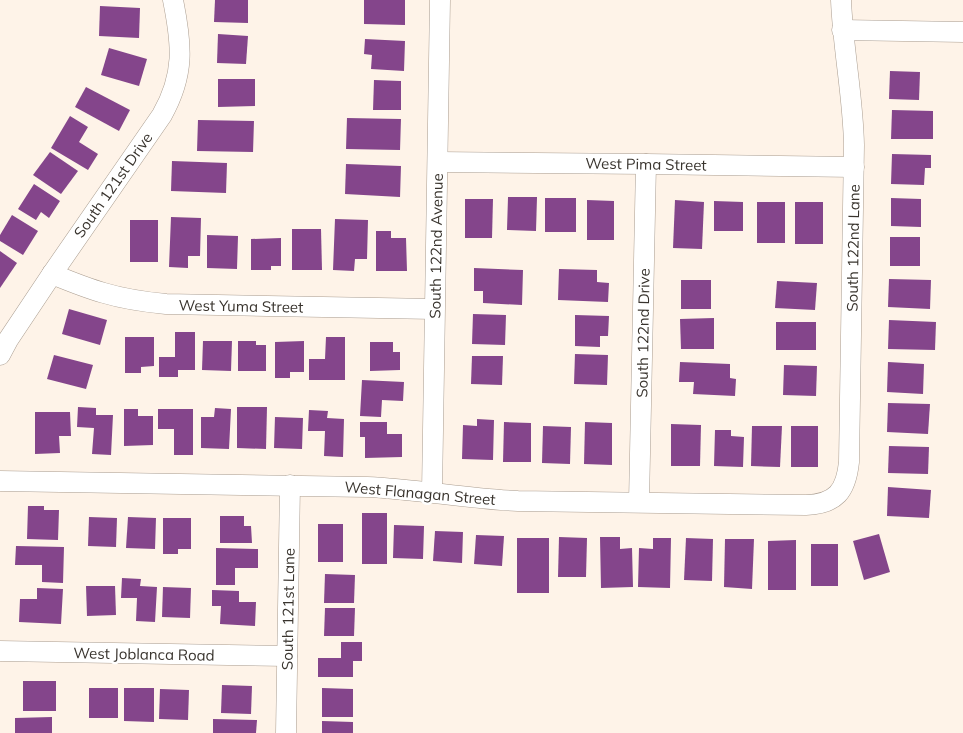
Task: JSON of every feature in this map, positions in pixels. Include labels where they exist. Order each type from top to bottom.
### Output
[{"type":"street","name":"South 121st Drive","points":[[0,355],[52,274],[169,103],[179,72],[180,57],[180,42],[173,0]]},
{"type":"street","name":"South 122nd Avenue","points":[[432,492],[440,0]]},
{"type":"street","name":"South 122nd Lane","points":[[838,495],[848,474],[849,462],[854,168],[853,114],[842,30],[841,0]]},
{"type":"street","points":[[842,30],[963,32]]},
{"type":"street","name":"West Pima Street","points":[[438,162],[854,168]]},
{"type":"street","name":"South 122nd Drive","points":[[640,502],[646,164]]},
{"type":"street","name":"West Yuma Street","points":[[52,274],[103,293],[166,304],[434,310]]},
{"type":"street","name":"West Flanagan Street","points":[[0,481],[380,487],[503,500],[817,504],[828,501],[838,495]]},
{"type":"street","name":"South 121st Lane","points":[[286,733],[290,485]]},
{"type":"street","name":"West Joblanca Road","points":[[0,651],[287,656]]},
{"type":"building","points":[[215,0],[248,0],[248,23],[214,22]]},
{"type":"building","points":[[364,0],[405,0],[405,25],[364,24]]},
{"type":"building","points":[[100,6],[140,8],[139,38],[99,36]]},
{"type":"building","points":[[218,34],[248,36],[246,64],[217,63]]},
{"type":"building","points":[[365,39],[405,41],[404,71],[371,69],[372,55],[364,54]]},
{"type":"building","points":[[109,48],[147,59],[139,86],[101,75]]},
{"type":"building","points":[[890,71],[920,72],[919,100],[889,99]]},
{"type":"building","points":[[218,79],[255,79],[255,106],[218,107]]},
{"type":"building","points":[[374,80],[401,81],[401,110],[373,110]]},
{"type":"building","points":[[86,87],[130,110],[119,131],[75,107]]},
{"type":"building","points":[[892,110],[933,111],[933,139],[891,139]]},
{"type":"building","points":[[70,116],[88,127],[79,142],[98,154],[88,170],[51,148]]},
{"type":"building","points":[[347,118],[401,119],[400,150],[346,149]]},
{"type":"building","points":[[198,120],[254,121],[253,152],[197,151]]},
{"type":"building","points":[[50,152],[78,171],[61,194],[33,175]]},
{"type":"building","points":[[892,154],[931,155],[931,168],[925,168],[924,185],[891,184]]},
{"type":"building","points":[[172,161],[227,163],[226,193],[171,191]]},
{"type":"building","points":[[346,164],[401,166],[400,197],[345,194]]},
{"type":"building","points":[[34,184],[60,201],[49,218],[41,212],[36,220],[18,209]]},
{"type":"building","points":[[508,197],[537,197],[536,231],[507,230]]},
{"type":"building","points":[[545,198],[576,198],[576,232],[545,232]]},
{"type":"building","points":[[891,198],[921,199],[921,227],[891,226]]},
{"type":"building","points":[[465,199],[493,199],[492,238],[465,238]]},
{"type":"building","points":[[587,200],[614,201],[614,240],[587,240]]},
{"type":"building","points":[[675,200],[704,202],[702,249],[673,248]]},
{"type":"building","points":[[714,201],[743,202],[743,231],[714,231]]},
{"type":"building","points":[[757,202],[785,202],[785,243],[757,243]]},
{"type":"building","points":[[795,202],[823,202],[823,244],[795,244]]},
{"type":"building","points":[[12,215],[38,231],[23,255],[0,241],[0,235]]},
{"type":"building","points":[[171,217],[201,218],[200,256],[188,256],[188,268],[169,267]]},
{"type":"building","points":[[335,219],[368,220],[367,259],[355,259],[354,271],[333,270]]},
{"type":"building","points":[[130,220],[158,220],[158,262],[130,262]]},
{"type":"building","points":[[292,229],[321,229],[322,270],[292,270]]},
{"type":"building","points":[[376,231],[391,231],[391,238],[406,238],[407,271],[376,271]]},
{"type":"building","points":[[207,235],[238,236],[237,269],[207,268]]},
{"type":"building","points":[[890,237],[920,237],[920,266],[890,266]]},
{"type":"building","points":[[281,238],[281,266],[271,266],[271,270],[251,270],[251,239]]},
{"type":"building","points":[[0,251],[17,263],[0,288]]},
{"type":"building","points":[[474,268],[523,270],[522,305],[483,303],[483,291],[474,291]]},
{"type":"building","points":[[559,269],[597,270],[597,282],[609,283],[608,302],[558,300]]},
{"type":"building","points":[[889,279],[931,280],[930,309],[888,307]]},
{"type":"building","points":[[681,280],[711,280],[711,309],[681,309]]},
{"type":"building","points":[[777,281],[817,283],[815,310],[775,308]]},
{"type":"building","points":[[69,309],[107,320],[100,345],[62,334]]},
{"type":"building","points":[[473,314],[506,315],[505,345],[472,344]]},
{"type":"building","points":[[575,315],[609,316],[608,336],[600,336],[600,347],[575,346]]},
{"type":"building","points":[[714,318],[714,349],[681,349],[680,319]]},
{"type":"building","points":[[889,320],[936,322],[935,350],[888,349]]},
{"type":"building","points":[[776,322],[816,322],[816,350],[776,350]]},
{"type":"building","points":[[175,332],[195,332],[195,370],[178,370],[178,377],[159,377],[159,357],[175,357]]},
{"type":"building","points":[[125,337],[154,337],[154,366],[141,367],[141,373],[125,373]]},
{"type":"building","points":[[326,337],[345,337],[345,380],[309,380],[309,359],[325,359]]},
{"type":"building","points":[[203,341],[232,341],[231,371],[202,370]]},
{"type":"building","points":[[238,341],[256,341],[256,345],[266,345],[266,371],[238,371]]},
{"type":"building","points":[[304,341],[304,372],[290,372],[290,378],[275,378],[275,342]]},
{"type":"building","points":[[370,342],[393,342],[393,352],[400,352],[400,370],[370,371]]},
{"type":"building","points":[[575,354],[608,355],[607,385],[574,384]]},
{"type":"building","points":[[54,355],[93,365],[86,389],[47,379]]},
{"type":"building","points":[[472,356],[503,356],[502,385],[471,384]]},
{"type":"building","points":[[680,362],[730,364],[730,378],[736,379],[735,396],[693,394],[694,382],[679,382]]},
{"type":"building","points":[[888,362],[924,364],[923,394],[887,392]]},
{"type":"building","points":[[784,365],[817,366],[816,396],[783,395]]},
{"type":"building","points":[[362,380],[404,382],[403,401],[382,400],[381,417],[360,416]]},
{"type":"building","points":[[888,403],[930,404],[928,434],[887,432]]},
{"type":"building","points":[[78,407],[96,408],[96,415],[113,415],[111,455],[92,454],[94,428],[77,427]]},
{"type":"building","points":[[237,407],[267,407],[266,449],[237,448]]},
{"type":"building","points":[[215,408],[231,409],[229,449],[201,448],[201,417],[214,417]]},
{"type":"building","points":[[124,409],[138,409],[138,416],[153,416],[153,445],[124,446]]},
{"type":"building","points":[[158,409],[193,409],[193,455],[174,455],[174,429],[158,429]]},
{"type":"building","points":[[309,410],[328,411],[327,418],[344,419],[343,457],[324,456],[325,431],[308,431]]},
{"type":"building","points":[[35,412],[70,412],[71,436],[59,436],[60,453],[35,454]]},
{"type":"building","points":[[275,417],[303,418],[302,449],[274,448]]},
{"type":"building","points":[[477,419],[494,420],[493,460],[462,459],[463,425],[477,426]]},
{"type":"building","points":[[360,422],[387,422],[387,434],[402,434],[402,457],[365,458],[365,437],[360,437]]},
{"type":"building","points":[[504,422],[531,423],[531,462],[503,462]]},
{"type":"building","points":[[585,422],[612,423],[612,465],[584,464]]},
{"type":"building","points":[[671,424],[701,425],[700,466],[671,466]]},
{"type":"building","points":[[543,426],[571,427],[570,464],[542,463]]},
{"type":"building","points":[[752,426],[782,426],[780,467],[751,466]]},
{"type":"building","points":[[791,426],[818,426],[818,467],[791,467]]},
{"type":"building","points":[[715,430],[731,430],[731,436],[744,437],[743,467],[714,466]]},
{"type":"building","points":[[889,446],[929,447],[928,474],[888,473]]},
{"type":"building","points":[[888,487],[931,490],[929,518],[887,516]]},
{"type":"building","points":[[28,506],[44,506],[44,510],[59,510],[58,540],[27,539]]},
{"type":"building","points":[[362,513],[387,513],[387,564],[362,564]]},
{"type":"building","points":[[220,516],[244,516],[244,526],[251,526],[252,543],[220,543]]},
{"type":"building","points":[[89,517],[117,518],[116,547],[88,546]]},
{"type":"building","points":[[128,517],[156,518],[155,549],[126,548]]},
{"type":"building","points":[[163,518],[191,518],[191,549],[178,549],[178,554],[163,554]]},
{"type":"building","points":[[318,524],[343,524],[343,562],[318,562]]},
{"type":"building","points":[[394,525],[424,526],[423,559],[393,558]]},
{"type":"building","points":[[435,531],[463,532],[462,563],[433,561]]},
{"type":"building","points":[[879,534],[890,572],[864,580],[853,541]]},
{"type":"building","points":[[476,535],[504,536],[502,566],[474,564]]},
{"type":"building","points":[[559,537],[587,538],[586,577],[558,577]]},
{"type":"building","points":[[600,537],[620,537],[620,549],[632,548],[633,587],[601,588]]},
{"type":"building","points":[[517,538],[549,538],[549,593],[517,593]]},
{"type":"building","points":[[653,538],[671,538],[670,588],[638,587],[639,548],[653,549]]},
{"type":"building","points":[[686,538],[713,539],[712,581],[684,580]]},
{"type":"building","points":[[725,539],[754,539],[752,589],[724,587]]},
{"type":"building","points":[[796,540],[796,590],[768,590],[768,541]]},
{"type":"building","points":[[811,544],[838,544],[838,586],[811,586]]},
{"type":"building","points":[[16,546],[64,547],[63,583],[42,582],[42,565],[15,565]]},
{"type":"building","points":[[216,548],[258,549],[258,568],[235,568],[235,585],[216,585]]},
{"type":"building","points":[[325,574],[355,575],[354,603],[324,603]]},
{"type":"building","points":[[122,578],[141,579],[140,586],[157,587],[155,622],[136,621],[137,598],[121,598]]},
{"type":"building","points":[[86,586],[115,586],[116,615],[87,616]]},
{"type":"building","points":[[163,587],[191,588],[190,618],[162,617]]},
{"type":"building","points":[[37,588],[63,589],[61,624],[19,622],[20,599],[37,599]]},
{"type":"building","points":[[212,590],[239,591],[239,602],[256,602],[255,626],[220,624],[221,606],[212,606]]},
{"type":"building","points":[[325,608],[355,608],[354,636],[324,636]]},
{"type":"building","points":[[341,642],[362,642],[362,661],[353,661],[353,677],[318,677],[318,658],[341,658]]},
{"type":"building","points":[[23,681],[56,681],[56,711],[23,711]]},
{"type":"building","points":[[222,685],[252,686],[251,714],[221,713]]},
{"type":"building","points":[[89,688],[118,688],[118,718],[89,718]]},
{"type":"building","points":[[124,688],[154,688],[154,722],[124,721]]},
{"type":"building","points":[[322,688],[353,689],[353,717],[322,717]]},
{"type":"building","points":[[160,689],[189,690],[188,720],[159,719]]},
{"type":"building","points":[[52,717],[52,733],[15,733],[15,718]]},
{"type":"building","points":[[213,719],[257,720],[256,733],[213,733]]},
{"type":"building","points":[[322,721],[353,722],[353,733],[322,733]]}]
